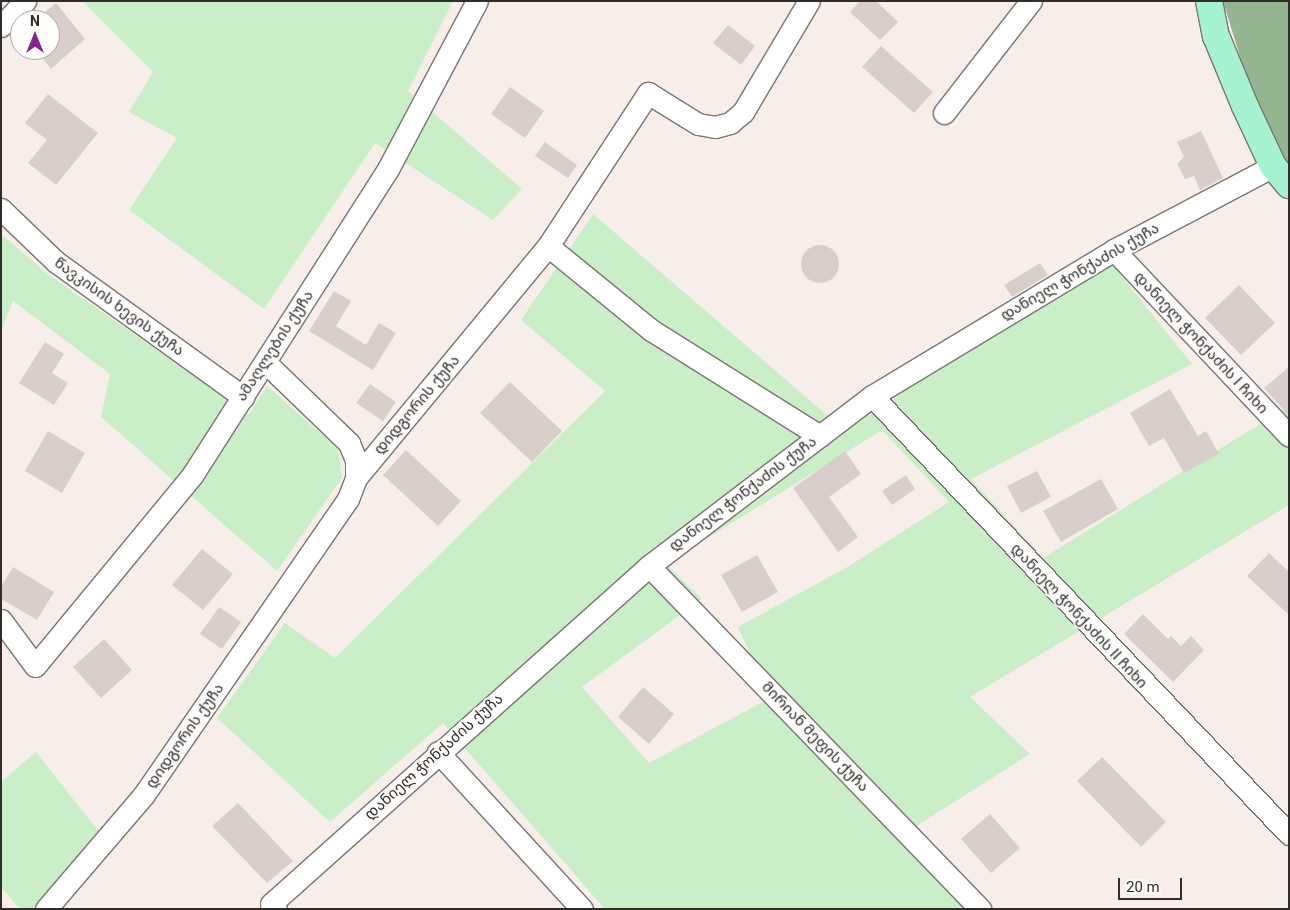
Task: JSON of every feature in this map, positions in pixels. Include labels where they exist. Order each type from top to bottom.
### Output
[{"type":"main road","points":[[1208,1],[1216,36],[1281,175]]},
{"type":"street","points":[[1,26],[25,1]]},
{"type":"street","name":"ამაღლების ქუჩა","points":[[1,620],[35,666],[193,474],[388,169],[477,1]]},
{"type":"street","name":"დიდგორის ქუჩა","points":[[46,909],[162,771],[348,499],[356,478],[548,246],[648,93],[698,124],[715,127],[730,123],[743,112],[809,1]]},
{"type":"street","points":[[944,113],[1031,1]]},
{"type":"street","name":"დანიელ ჭონქაძის ქუჩა","points":[[273,906],[438,752],[649,566],[872,396],[1114,250],[1281,175]]},
{"type":"street","name":"წავკისის ხევის ქუჩა","points":[[1,209],[56,262],[242,397]]},
{"type":"street","points":[[548,246],[650,330],[820,436]]},
{"type":"street","name":"დანიელ ჭონქაძის I ჩიხი","points":[[1114,250],[1289,436]]},
{"type":"street","points":[[264,362],[349,443],[356,460],[356,478]]},
{"type":"street","name":"დანიელ ჭონქაძის II ჩიხი","points":[[872,396],[1289,834]]},
{"type":"street","name":"მირიან მეფის ქუჩა","points":[[649,566],[980,909]]},
{"type":"street","points":[[438,752],[582,909]]},
{"type":"green space","points":[[82,1],[453,1],[408,91],[522,189],[493,220],[375,143],[264,309],[129,210],[177,138],[129,112],[153,72]]},
{"type":"green space","points":[[1223,1],[1289,1],[1289,176],[1250,89]]},
{"type":"green space","points":[[593,214],[843,429],[1112,264],[1192,364],[971,479],[1043,558],[1289,406],[1289,505],[970,697],[1030,754],[899,837],[968,909],[605,909],[443,723],[330,822],[217,718],[285,623],[335,658],[605,391],[521,320]],"holes":[[[882,430],[949,502],[849,566],[738,627],[770,698],[649,763],[582,687],[702,599],[666,564]]]},
{"type":"green space","points":[[1,234],[49,275],[249,414],[267,386],[338,449],[342,478],[277,571],[101,417],[110,374],[13,301],[1,331]]},
{"type":"green space","points":[[36,752],[100,833],[33,909],[20,909],[1,887],[1,782]]},
{"type":"building","points":[[860,1],[876,1],[898,22],[880,40],[850,12]]},
{"type":"building","points":[[56,3],[85,39],[51,69],[44,60],[60,60],[60,10],[47,10]]},
{"type":"building","points":[[728,25],[755,46],[741,65],[713,43]]},
{"type":"building","points":[[881,46],[933,92],[914,113],[862,67]]},
{"type":"building","points":[[510,87],[544,111],[525,138],[491,114]]},
{"type":"building","points":[[48,94],[98,133],[56,185],[28,163],[47,140],[25,123]]},
{"type":"building","points":[[1201,131],[1223,178],[1200,190],[1194,176],[1185,179],[1177,164],[1184,157],[1177,142]]},
{"type":"building","points":[[545,142],[577,165],[568,178],[535,156]]},
{"type":"building","points":[[820,245],[834,250],[839,264],[834,278],[820,283],[806,278],[801,264],[806,250]]},
{"type":"building","points":[[1040,263],[1048,275],[1012,297],[1004,285]]},
{"type":"building","points":[[1239,285],[1275,323],[1241,355],[1205,318]]},
{"type":"building","points":[[334,291],[351,301],[336,326],[366,345],[379,323],[396,333],[373,370],[309,331]]},
{"type":"building","points":[[45,342],[64,354],[52,373],[68,383],[54,405],[19,383]]},
{"type":"building","points":[[1289,367],[1289,416],[1264,388]]},
{"type":"building","points":[[510,382],[562,431],[532,462],[480,413]]},
{"type":"building","points":[[370,384],[396,402],[383,421],[356,403]]},
{"type":"building","points":[[1170,389],[1198,436],[1206,431],[1219,454],[1184,473],[1164,438],[1149,446],[1130,413]]},
{"type":"building","points":[[48,431],[85,453],[62,493],[25,471]]},
{"type":"building","points":[[406,450],[461,501],[438,526],[383,475]]},
{"type":"building","points":[[845,451],[861,474],[829,497],[858,537],[838,552],[793,488]]},
{"type":"building","points":[[1037,471],[1051,497],[1021,513],[1007,486]]},
{"type":"building","points":[[906,475],[915,489],[892,505],[882,491]]},
{"type":"building","points":[[1101,479],[1118,509],[1061,542],[1043,511]]},
{"type":"building","points":[[202,549],[233,574],[203,610],[172,585]]},
{"type":"building","points":[[1269,553],[1289,572],[1289,615],[1247,576]]},
{"type":"building","points":[[757,555],[778,592],[742,612],[721,575]]},
{"type":"building","points":[[13,567],[54,592],[37,620],[1,599],[1,587]]},
{"type":"building","points":[[219,607],[241,622],[222,649],[200,634]]},
{"type":"building","points":[[1143,614],[1168,639],[1171,636],[1181,646],[1191,636],[1204,650],[1173,682],[1124,634]]},
{"type":"building","points":[[104,639],[132,670],[101,698],[73,667]]},
{"type":"building","points":[[643,687],[674,714],[649,744],[618,717]]},
{"type":"building","points":[[1102,757],[1166,822],[1141,847],[1077,781]]},
{"type":"building","points":[[238,803],[293,861],[267,883],[212,826]]},
{"type":"building","points":[[990,814],[1020,848],[991,873],[961,839]]}]
